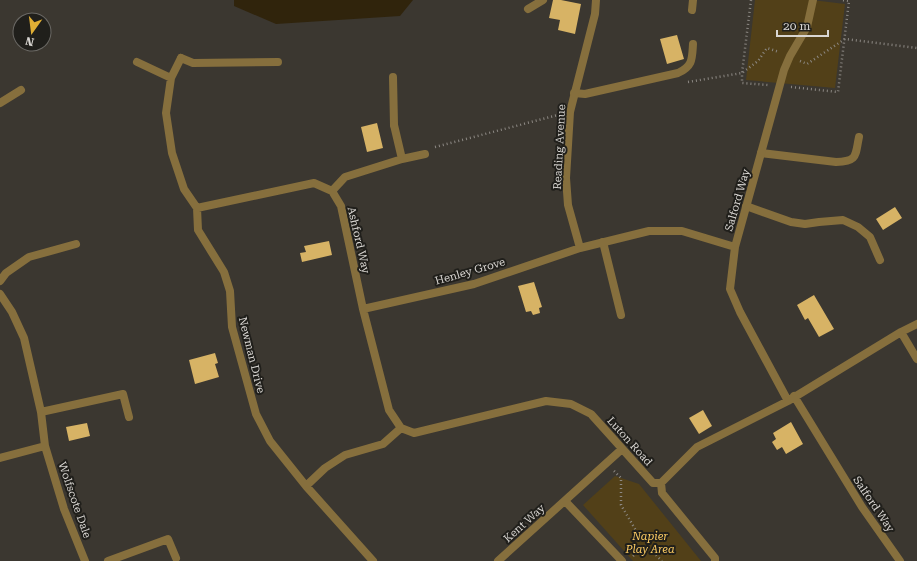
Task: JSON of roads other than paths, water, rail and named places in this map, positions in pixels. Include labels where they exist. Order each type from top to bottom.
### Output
[{"type":"street","points":[[528,9],[543,0]]},
{"type":"street","name":"Reading Avenue","points":[[580,248],[568,205],[566,178],[570,112],[591,27],[596,0]]},
{"type":"street","points":[[692,10],[693,0]]},
{"type":"street","name":"Salford Way","points":[[813,0],[807,27],[790,56],[784,70],[735,247],[730,289],[740,312],[791,398],[862,507],[900,561]]},
{"type":"street","points":[[574,93],[585,94],[678,73],[687,68],[691,63],[693,44]]},
{"type":"street","points":[[278,62],[194,63],[181,58],[171,78],[166,113],[172,152],[184,189],[197,208],[314,183],[332,191],[345,177],[402,158],[425,154]]},
{"type":"street","points":[[137,62],[171,78]]},
{"type":"street","points":[[393,77],[394,125],[402,158]]},
{"type":"street","points":[[0,103],[21,90]]},
{"type":"street","points":[[761,153],[846,162],[855,157],[860,137]]},
{"type":"street","name":"Ashford Way","points":[[332,191],[341,206],[363,309],[389,410],[400,428]]},
{"type":"street","points":[[746,206],[791,222],[805,224],[844,220],[858,227],[870,237],[880,260]]},
{"type":"street","name":"Newman Drive","points":[[197,208],[198,230],[224,272],[230,291],[232,327],[256,414],[270,441],[306,486],[373,561]]},
{"type":"street","name":"Henley Grove","points":[[363,309],[474,284],[580,248],[649,231],[682,231],[735,247]]},
{"type":"street","points":[[602,242],[621,315]]},
{"type":"street","points":[[0,281],[6,273],[29,257],[76,244]]},
{"type":"street","name":"Wolfscote Dale","points":[[0,294],[12,312],[24,338],[41,412],[44,446],[64,509],[85,561]]},
{"type":"street","points":[[716,561],[716,558],[662,493],[661,483],[697,447],[791,398],[901,332],[917,324]]},
{"type":"street","points":[[901,332],[917,359]]},
{"type":"street","points":[[41,412],[123,394],[129,416]]},
{"type":"street","name":"Luton Road","points":[[400,428],[414,433],[546,401],[571,404],[591,414],[653,483],[661,483]]},
{"type":"street","points":[[306,486],[325,468],[345,455],[383,444],[400,428]]},
{"type":"street","points":[[0,458],[44,446]]},
{"type":"street","name":"Kent Way","points":[[498,561],[622,449]]},
{"type":"street","points":[[565,501],[622,561]]},
{"type":"street","points":[[108,561],[168,539],[176,558]]},
{"type":"park label","name":"Napier Play Area","points":[[650,542]]}]
